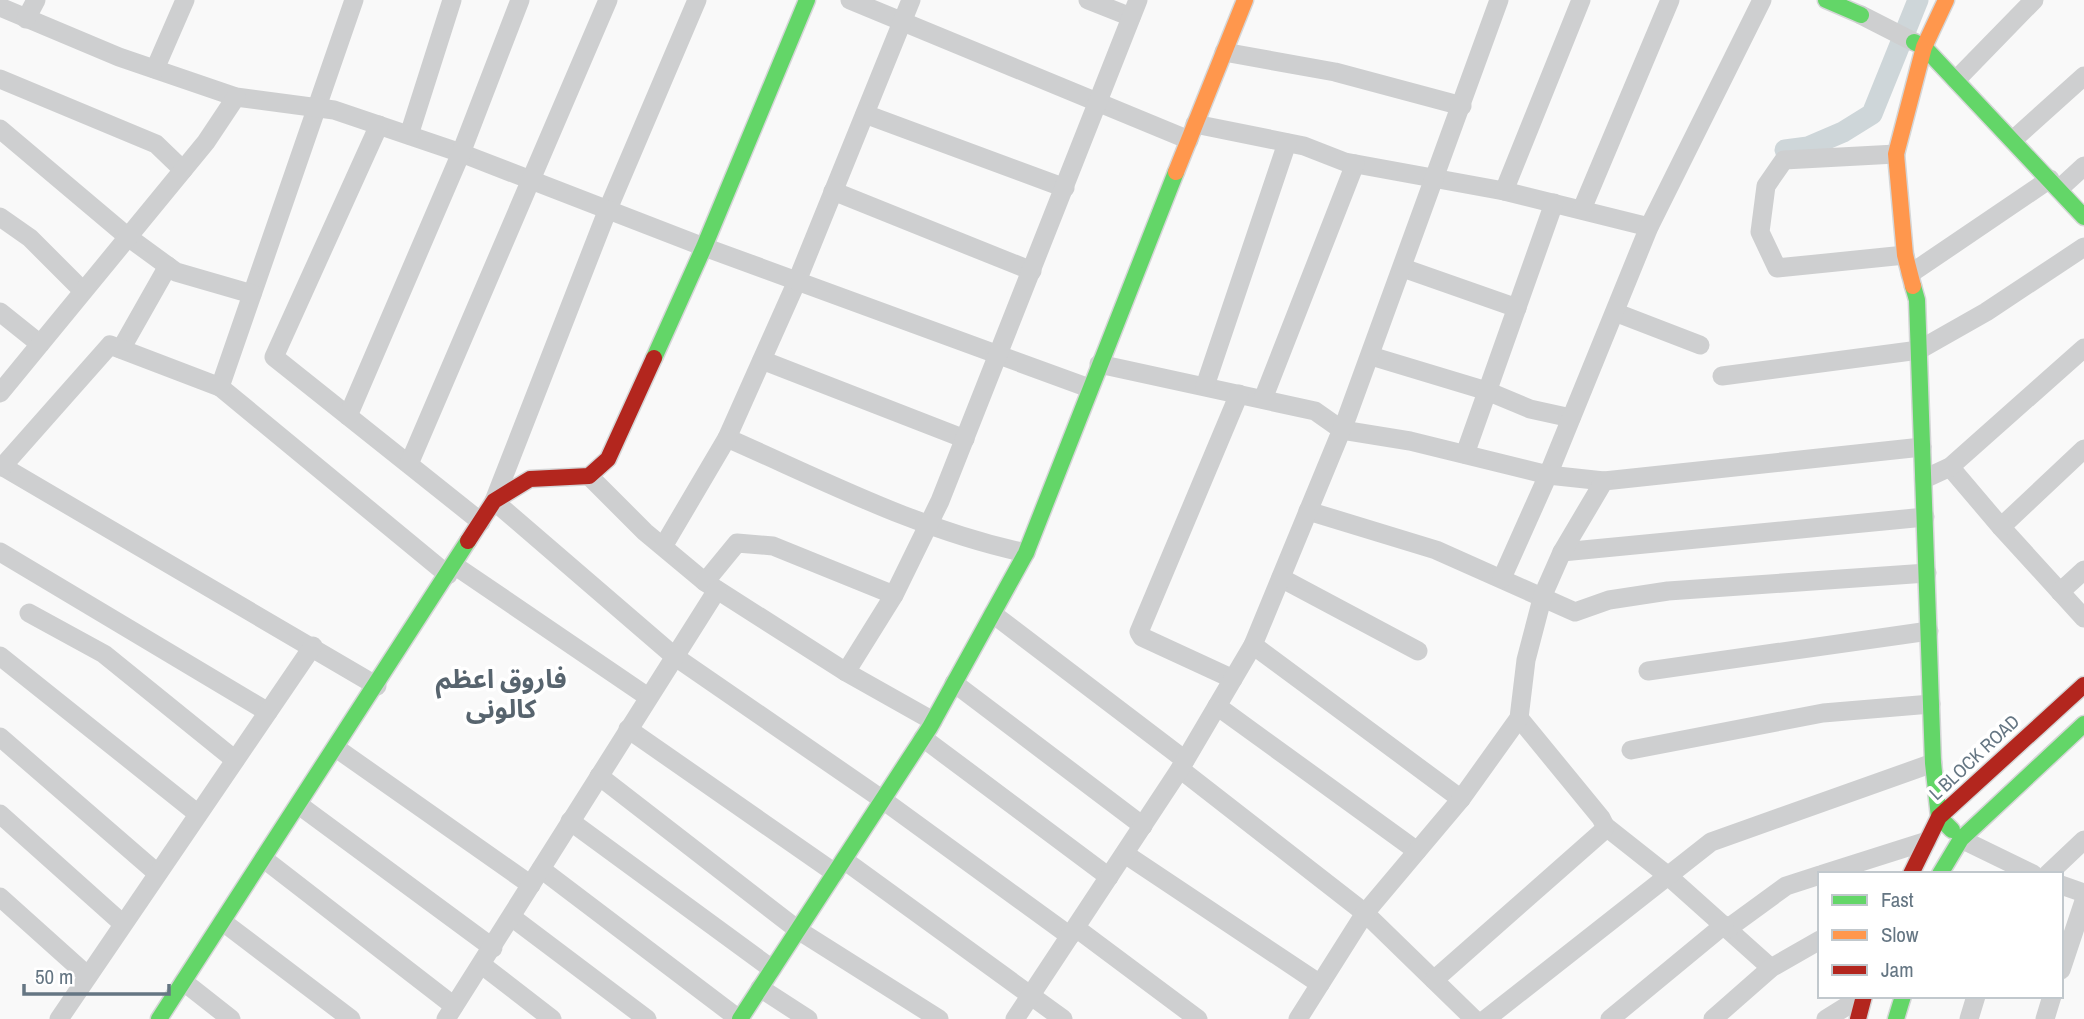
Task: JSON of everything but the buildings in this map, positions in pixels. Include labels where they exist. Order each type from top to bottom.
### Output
[{"type":"street","points":[[26,19],[36,0]]},
{"type":"street","points":[[155,69],[185,0]]},
{"type":"street","points":[[220,387],[354,0]]},
{"type":"street","points":[[409,135],[452,0]]},
{"type":"street","points":[[348,416],[461,153],[520,0]]},
{"type":"street","points":[[409,464],[608,0]]},
{"type":"street","points":[[159,1019],[494,502],[608,209],[697,0]]},
{"type":"street","points":[[494,502],[530,479],[589,476],[608,459],[705,247],[807,0]]},
{"type":"street","points":[[850,0],[1098,103],[1192,132],[1287,143],[1355,164],[1504,191],[1649,227]]},
{"type":"street","points":[[664,545],[727,438],[797,281],[911,0]]},
{"type":"street","points":[[846,672],[894,595],[929,526],[1134,9],[1088,0]]},
{"type":"street","points":[[336,748],[536,877],[740,1019],[928,729],[1026,553],[1098,364],[1245,0]]},
{"type":"street","points":[[1016,1019],[1143,826],[1253,645],[1371,356],[1499,0]]},
{"type":"street","points":[[1504,191],[1581,0]]},
{"type":"street","points":[[1583,209],[1670,0]]},
{"type":"street","points":[[1502,578],[1617,313],[1649,227],[1762,0]]},
{"type":"street","points":[[1826,0],[1919,44],[2014,139],[2084,217]]},
{"type":"street","points":[[1946,0],[1919,44],[1896,154],[1905,255],[1917,300],[1933,763],[1939,817],[1961,839],[2021,872]]},
{"type":"street","points":[[1956,80],[2034,0]]},
{"type":"street","points":[[0,7],[155,69],[236,97],[317,108],[379,125],[461,153],[705,247],[1089,388]]},
{"type":"street","points":[[1224,52],[1335,72],[1462,106]]},
{"type":"street","points":[[2014,139],[2084,76]]},
{"type":"street","points":[[0,79],[156,144],[183,170]]},
{"type":"street","points":[[0,393],[183,170],[236,97]]},
{"type":"street","points":[[865,114],[1065,188]]},
{"type":"street","points":[[379,125],[274,357],[481,522]]},
{"type":"street","points":[[0,129],[128,237],[176,272],[252,295]]},
{"type":"street","points":[[1205,386],[1287,143]]},
{"type":"street","points":[[1896,154],[1784,160],[1766,186],[1760,232],[1777,268],[1905,255]]},
{"type":"street","points":[[1263,399],[1355,164]]},
{"type":"street","points":[[1910,274],[2084,166]]},
{"type":"street","points":[[833,191],[1032,271]]},
{"type":"street","points":[[1465,454],[1554,203]]},
{"type":"street","points":[[0,217],[30,238],[83,291]]},
{"type":"street","points":[[1722,376],[1919,350],[1969,323],[2084,247]]},
{"type":"street","points":[[121,349],[168,266]]},
{"type":"street","points":[[1403,268],[1517,307]]},
{"type":"street","points":[[0,312],[40,344]]},
{"type":"street","points":[[1617,313],[1700,345]]},
{"type":"street","points":[[377,686],[313,646],[1,466],[110,345],[220,387],[451,570],[648,698]]},
{"type":"street","points":[[1924,479],[1950,467],[2084,348]]},
{"type":"street","points":[[1371,356],[1487,391],[1530,409],[1571,418]]},
{"type":"street","points":[[762,360],[965,439]]},
{"type":"street","points":[[1098,364],[1315,411],[1342,430],[1410,441],[1548,475],[1604,481],[1922,447]]},
{"type":"street","points":[[1233,679],[1142,637],[1139,632],[1239,394]]},
{"type":"street","points":[[727,438],[929,526],[974,542],[1026,553]]},
{"type":"street","points":[[2001,527],[2084,449]]},
{"type":"street","points":[[1950,467],[2084,618]]},
{"type":"street","points":[[589,476],[645,532],[711,586],[846,672],[928,729],[1110,877]]},
{"type":"street","points":[[1298,1019],[1365,913],[1461,799],[1519,718],[1526,660],[1543,595],[1562,552],[1604,481]]},
{"type":"street","points":[[494,502],[674,656],[1198,1019]]},
{"type":"street","points":[[1308,511],[1436,550],[1580,612],[1609,600],[1668,592],[1927,573]]},
{"type":"street","points":[[1562,552],[1925,517]]},
{"type":"street","points":[[264,859],[450,1013],[513,918],[570,821],[674,656],[737,543],[772,546],[894,595]]},
{"type":"street","points":[[0,552],[268,712]]},
{"type":"street","points":[[2060,592],[2084,570]]},
{"type":"street","points":[[1281,578],[1418,651]]},
{"type":"street","points":[[29,612],[104,654],[235,760]]},
{"type":"street","points":[[993,614],[1365,913],[1474,1019]]},
{"type":"street","points":[[1647,671],[1929,631]]},
{"type":"street","points":[[1253,645],[1461,799]]},
{"type":"street","points":[[60,1019],[313,646]]},
{"type":"street","points":[[0,656],[198,814]]},
{"type":"street","points":[[954,683],[1143,826]]},
{"type":"street","name":"L BLOCK ROAD","points":[[1912,872],[1939,817],[2084,685]]},
{"type":"street","points":[[1631,750],[1823,713],[1931,704]]},
{"type":"street","points":[[1217,706],[1417,851]]},
{"type":"street","points":[[1519,718],[1605,826],[1667,875],[1772,968]]},
{"type":"street","points":[[1941,872],[1961,839],[2084,724]]},
{"type":"street","points":[[628,729],[1032,994],[1063,1019]]},
{"type":"street","points":[[0,737],[157,873]]},
{"type":"street","points":[[1486,1019],[1711,842],[1933,763]]},
{"type":"street","points":[[599,776],[798,930],[939,1019]]},
{"type":"street","points":[[299,805],[493,948]]},
{"type":"street","points":[[0,814],[123,924]]},
{"type":"street","points":[[570,821],[772,969]]},
{"type":"street","points":[[1434,980],[1603,831],[1605,826]]},
{"type":"street","points":[[1827,872],[1927,841]]},
{"type":"street","points":[[2050,872],[2084,841]]},
{"type":"street","points":[[1125,854],[1320,985]]},
{"type":"street","points":[[1610,1019],[1725,927],[1786,886],[1818,875]]},
{"type":"street","points":[[2063,886],[2084,893]]},
{"type":"street","points":[[0,897],[88,976]]},
{"type":"street","points":[[2063,964],[2084,901]]},
{"type":"street","points":[[513,918],[647,1019]]},
{"type":"street","points":[[223,922],[351,1019]]},
{"type":"street","points":[[1713,1019],[1772,968],[1818,941]]},
{"type":"street","points":[[482,965],[552,1019]]},
{"type":"street","points":[[184,982],[231,1019]]},
{"type":"street","points":[[760,988],[808,1019]]},
{"type":"street","points":[[1826,1019],[1860,998]]},
{"type":"street","points":[[1858,1019],[1863,998]]},
{"type":"street","points":[[1896,1019],[1902,998]]},
{"type":"street","points":[[1969,1019],[1975,998]]},
{"type":"street","points":[[2045,1019],[2051,998]]},
{"type":"waterway","points":[[1785,150],[1808,147],[1843,132],[1872,114],[1918,0]]},
{"type":"traffic: fast","points":[[654,358],[704,247],[807,0]]},
{"type":"traffic: fast","points":[[1826,0],[1861,15]]},
{"type":"traffic: fast","points":[[1914,42],[1924,47],[2084,217]]},
{"type":"traffic: fast","points":[[740,1019],[930,727],[1026,553],[1176,172]]},
{"type":"traffic: fast","points":[[1913,286],[1917,300],[1933,763],[1939,817],[1952,830]]},
{"type":"traffic: fast","points":[[159,1019],[468,541]]},
{"type":"traffic: fast","points":[[1941,872],[1961,839],[2084,724]]},
{"type":"traffic: fast","points":[[1896,1019],[1902,998]]},
{"type":"traffic: slow","points":[[1176,172],[1245,0]]},
{"type":"traffic: slow","points":[[1913,286],[1905,255],[1896,154],[1924,47],[1946,0]]},
{"type":"traffic: jam","points":[[468,541],[494,501],[530,479],[589,476],[608,459],[654,358]]},
{"type":"traffic: jam","points":[[1912,872],[1939,817],[2084,685]]},
{"type":"traffic: jam","points":[[1858,1019],[1863,998]]},
{"type":"district","name":"فاروق اعظم کالونی","points":[[501,693]]}]
